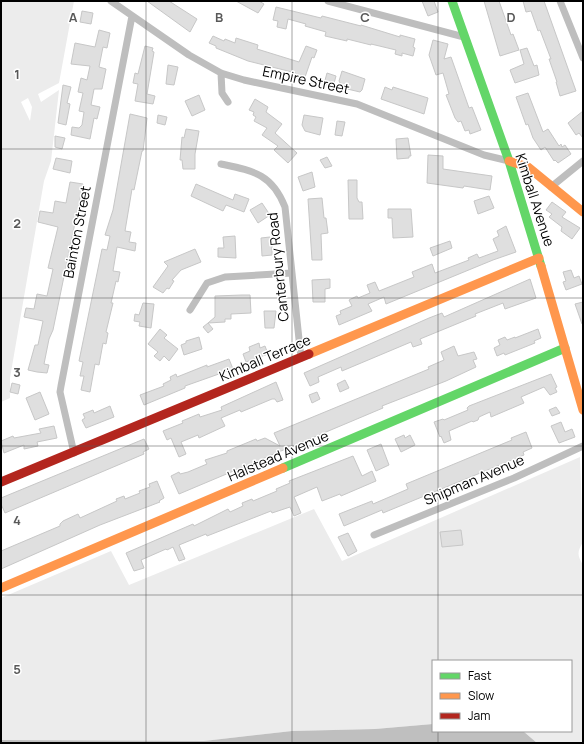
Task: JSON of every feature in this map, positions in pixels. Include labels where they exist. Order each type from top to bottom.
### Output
[{"type":"street","name":"Empire Street","points":[[111,1],[188,55],[221,73],[244,80],[357,104],[484,155],[509,161]]},
{"type":"street","points":[[328,1],[464,37]]},
{"type":"street","name":"Kimball Avenue","points":[[452,1],[509,161],[566,348],[583,410]]},
{"type":"street","points":[[560,1],[583,58]]},
{"type":"street","name":"Bainton Street","points":[[74,453],[61,386],[132,16]]},
{"type":"street","points":[[221,73],[222,93],[228,102]]},
{"type":"street","points":[[509,161],[528,167],[583,212]]},
{"type":"street","points":[[552,187],[583,161]]},
{"type":"street","name":"Canterbury Road","points":[[221,164],[247,170],[268,180],[279,191],[285,207],[301,358]]},
{"type":"street","name":"Kimball Terrace","points":[[1,482],[74,453],[539,258]]},
{"type":"street","points":[[190,310],[207,283],[225,277],[292,273]]},
{"type":"street","name":"Halstead Avenue","points":[[1,588],[566,348]]},
{"type":"street","name":"Shipman Avenue","points":[[374,535],[514,478],[583,446]]},
{"type":"shaded area","points":[[1,1],[74,1],[59,83],[38,94],[41,102],[59,90],[51,161],[44,181],[10,378],[10,398],[1,402]],"holes":[[[28,98],[32,107],[30,121],[21,102]]]},
{"type":"shaded area","points":[[580,457],[583,542],[578,554],[583,565],[583,743],[537,743],[524,732],[572,732],[572,660],[432,660],[432,724],[375,729],[292,731],[204,741],[1,740],[1,598],[111,551],[129,585],[314,509],[342,561]]},
{"type":"shaded area","points":[[432,724],[432,732],[524,732],[537,743],[1,743],[1,740],[204,741],[292,731],[375,729]]},
{"type":"building","points":[[147,1],[169,1],[197,19],[190,32]]},
{"type":"building","points":[[236,1],[259,1],[264,4],[258,13]]},
{"type":"building","points":[[422,1],[434,1],[438,12],[428,16]]},
{"type":"building","points":[[484,1],[499,1],[511,35],[513,34],[519,50],[500,56]]},
{"type":"building","points":[[523,1],[544,1],[576,91],[560,96],[549,59],[551,59],[540,30],[538,31],[531,11],[526,12]]},
{"type":"building","points":[[276,7],[321,18],[322,16],[361,25],[400,37],[400,35],[415,39],[413,56],[402,53],[402,56],[395,54],[396,50],[347,39],[347,41],[325,36],[326,32],[288,19],[286,29],[277,27],[278,21],[273,20]]},
{"type":"building","points":[[82,11],[93,13],[91,24],[80,22]]},
{"type":"building","points":[[99,30],[110,33],[107,48],[103,47],[99,67],[106,69],[102,89],[94,89],[91,105],[100,107],[97,119],[94,118],[90,139],[71,135],[72,127],[79,128],[82,125],[84,112],[79,111],[83,93],[78,92],[81,78],[87,80],[90,66],[71,64],[75,43],[95,47]]},
{"type":"building","points":[[213,36],[224,41],[225,39],[235,43],[236,38],[258,45],[257,49],[299,62],[306,46],[317,50],[314,58],[312,57],[304,80],[294,77],[296,73],[248,61],[216,48],[216,46],[209,43]]},
{"type":"building","points":[[433,40],[448,44],[444,59],[451,57],[469,108],[472,107],[481,130],[470,134],[469,130],[465,131],[461,121],[458,122],[455,118],[446,95],[449,94],[443,73],[436,75],[429,55]]},
{"type":"building","points":[[145,46],[153,48],[152,51],[154,52],[147,94],[155,96],[153,104],[135,101],[138,84],[133,83],[135,73],[138,74]]},
{"type":"building","points":[[527,48],[534,66],[537,65],[539,75],[515,83],[510,70],[524,64],[520,50]]},
{"type":"building","points":[[168,65],[178,67],[174,85],[166,84]]},
{"type":"building","points":[[342,71],[365,79],[360,92],[343,88],[339,81]]},
{"type":"building","points":[[327,73],[336,76],[333,87],[324,84]]},
{"type":"building","points":[[63,85],[71,87],[67,103],[70,104],[66,125],[58,123]]},
{"type":"building","points":[[385,87],[392,90],[393,87],[428,98],[424,114],[381,99]]},
{"type":"building","points":[[528,93],[543,132],[548,129],[559,146],[561,144],[562,147],[565,145],[571,154],[558,163],[555,160],[554,161],[545,147],[541,150],[533,138],[528,124],[526,125],[516,97]]},
{"type":"building","points":[[199,95],[205,110],[192,116],[185,101]]},
{"type":"building","points":[[255,99],[268,107],[266,112],[282,124],[275,133],[297,153],[288,163],[274,150],[278,146],[262,135],[267,128],[254,121],[256,117],[253,115],[254,112],[249,110]]},
{"type":"building","points":[[583,111],[583,138],[579,133],[576,135],[568,123]]},
{"type":"building","points":[[130,114],[147,118],[143,151],[134,190],[132,189],[125,231],[131,232],[129,242],[136,243],[135,251],[117,247],[113,271],[120,272],[118,282],[116,281],[111,303],[113,303],[106,332],[108,333],[106,344],[103,343],[99,365],[95,364],[90,392],[81,390],[84,376],[80,376],[83,362],[79,361],[102,249],[107,250],[110,236],[105,235],[113,210]]},
{"type":"building","points":[[158,115],[167,117],[165,125],[157,123]]},
{"type":"building","points":[[304,115],[323,118],[320,135],[305,131],[302,125]]},
{"type":"building","points":[[337,121],[345,122],[342,136],[335,135]]},
{"type":"building","points":[[186,129],[199,131],[195,154],[195,169],[183,169],[182,160],[180,160],[182,137],[184,138]]},
{"type":"building","points":[[55,136],[65,138],[62,149],[55,147]]},
{"type":"building","points":[[408,138],[411,156],[409,156],[409,158],[397,159],[396,139]]},
{"type":"building","points":[[428,155],[443,156],[443,169],[492,176],[490,190],[427,183]]},
{"type":"building","points":[[327,157],[332,166],[325,168],[320,160]]},
{"type":"building","points":[[56,158],[72,161],[70,173],[53,169]]},
{"type":"building","points":[[312,172],[315,187],[303,191],[298,177]]},
{"type":"building","points":[[348,180],[357,180],[357,198],[359,202],[362,202],[363,219],[349,219]]},
{"type":"building","points":[[70,182],[83,184],[53,330],[49,339],[44,364],[49,365],[47,373],[37,372],[28,370],[35,345],[38,345],[43,321],[24,317],[26,308],[34,309],[37,294],[47,296],[53,269],[48,268],[58,227],[38,222],[40,211],[53,213],[55,201],[66,203]]},
{"type":"building","points":[[196,184],[233,200],[235,194],[249,199],[244,212],[226,205],[223,211],[191,196]]},
{"type":"building","points":[[489,196],[494,208],[478,214],[474,201]]},
{"type":"building","points":[[322,198],[324,218],[326,218],[328,233],[321,234],[322,260],[312,260],[308,199]]},
{"type":"building","points":[[552,202],[566,212],[562,217],[580,228],[572,239],[561,231],[562,227],[549,217],[552,214],[546,210]]},
{"type":"building","points":[[262,203],[270,215],[258,223],[250,210]]},
{"type":"building","points":[[388,209],[411,209],[413,237],[393,238],[392,218],[388,218]]},
{"type":"building","points":[[506,226],[516,252],[386,304],[384,297],[368,304],[372,311],[339,325],[336,316],[341,314],[340,311],[352,306],[349,300],[357,296],[358,298],[370,293],[367,285],[375,282],[379,291],[414,277],[412,272],[432,264],[435,273],[469,260],[468,258],[477,254],[479,258],[498,251],[493,239],[499,236],[497,231]]},
{"type":"building","points":[[235,236],[236,258],[218,257],[218,248],[224,248],[223,237]]},
{"type":"building","points":[[270,237],[270,241],[272,241],[272,255],[262,256],[261,238]]},
{"type":"building","points":[[450,241],[452,248],[433,256],[430,248]]},
{"type":"building","points":[[195,249],[201,262],[181,270],[172,280],[174,281],[169,289],[167,288],[163,293],[153,287],[168,266],[164,262]]},
{"type":"building","points":[[571,270],[574,278],[579,276],[582,284],[566,290],[563,282],[566,281],[563,272]]},
{"type":"building","points":[[330,279],[330,288],[325,289],[325,302],[313,302],[312,280]]},
{"type":"building","points":[[530,279],[536,298],[505,309],[503,303],[420,339],[422,344],[413,347],[411,342],[342,371],[341,367],[318,377],[319,382],[310,386],[304,373],[429,318],[442,313],[444,317]]},
{"type":"building","points":[[250,295],[251,313],[231,314],[231,319],[225,319],[225,322],[208,323],[215,317],[215,296]]},
{"type":"building","points":[[583,302],[583,324],[582,324],[575,304]]},
{"type":"building","points":[[143,303],[154,304],[151,328],[139,326],[140,322],[134,321],[135,314],[139,315]]},
{"type":"building","points":[[264,311],[276,311],[274,328],[265,328]]},
{"type":"building","points":[[208,323],[213,329],[208,333],[203,327]]},
{"type":"building","points":[[160,329],[167,335],[164,338],[178,349],[169,361],[164,356],[160,361],[154,356],[158,352],[148,344]]},
{"type":"building","points":[[538,329],[541,338],[534,341],[535,343],[505,355],[504,353],[497,356],[494,348],[500,345],[498,340],[505,337],[507,340],[515,338]]},
{"type":"building","points":[[199,337],[202,349],[184,355],[181,345],[186,343],[186,341]]},
{"type":"building","points":[[259,343],[260,348],[265,346],[268,354],[246,362],[243,354],[250,351],[249,347]]},
{"type":"building","points":[[454,346],[458,356],[474,352],[477,359],[473,360],[476,367],[179,494],[171,476],[179,472],[180,474],[188,472],[207,464],[205,460],[227,453],[227,451],[256,439],[257,441],[265,438],[280,446],[274,433],[429,369],[428,367],[444,360],[441,352]]},
{"type":"building","points":[[229,359],[233,369],[185,386],[185,388],[144,405],[140,395],[164,386],[163,384],[171,380],[170,377],[176,374],[177,377],[207,365],[207,367]]},
{"type":"building","points":[[551,374],[557,387],[555,388],[557,392],[550,395],[544,387],[521,397],[524,403],[491,417],[490,412],[479,417],[478,420],[449,431],[451,440],[444,443],[441,436],[440,437],[434,422],[444,420],[468,410],[467,408],[469,406]]},
{"type":"building","points":[[345,380],[349,388],[340,392],[337,384]]},
{"type":"building","points":[[276,382],[283,400],[277,402],[275,399],[272,399],[241,412],[240,410],[221,418],[225,426],[199,438],[198,435],[181,442],[186,454],[179,457],[171,438],[167,440],[163,431],[183,423],[182,421],[199,414],[200,417],[222,410],[221,407]]},
{"type":"building","points":[[12,383],[20,385],[18,394],[10,392]]},
{"type":"building","points":[[40,392],[49,414],[35,420],[26,398]]},
{"type":"building","points":[[317,392],[320,399],[312,403],[309,395]]},
{"type":"building","points":[[110,406],[114,417],[86,428],[82,420],[85,418],[83,414],[93,410],[94,413]]},
{"type":"building","points":[[556,407],[560,413],[552,416],[549,410]]},
{"type":"building","points":[[561,422],[565,432],[572,429],[575,437],[559,443],[551,426]]},
{"type":"building","points":[[54,426],[57,438],[37,442],[38,446],[24,449],[24,445],[4,453],[1,441],[13,436],[14,438],[41,433],[39,429]]},
{"type":"building","points":[[526,432],[532,448],[523,452],[524,455],[383,513],[382,510],[344,526],[339,514],[372,501],[373,504],[408,489],[406,484],[512,440],[511,438]]},
{"type":"building","points":[[404,435],[405,438],[410,435],[415,445],[401,452],[395,439]]},
{"type":"building","points":[[144,439],[149,449],[143,452],[144,454],[5,513],[1,504],[1,498]]},
{"type":"building","points":[[381,444],[389,465],[376,471],[367,450]]},
{"type":"building","points":[[353,456],[362,476],[372,471],[376,481],[341,496],[340,494],[322,501],[317,487],[294,497],[301,513],[294,516],[290,507],[272,513],[271,511],[207,536],[206,534],[179,545],[185,559],[179,561],[173,547],[141,560],[144,568],[134,571],[126,553],[193,524],[194,526],[228,509],[230,512],[243,506],[242,503],[252,499],[253,501],[277,491],[276,489],[290,483],[289,481]]},
{"type":"building","points":[[157,481],[164,498],[159,501],[160,502],[100,525],[1,569],[1,551],[60,526],[63,521],[78,514],[80,518],[117,501],[116,499],[124,496],[125,499],[140,493],[139,491],[150,487],[149,484]]},
{"type":"building","points":[[461,530],[463,545],[442,547],[440,532]]},
{"type":"building","points":[[348,533],[357,551],[348,556],[338,537]]},
{"type":"traffic: fast","points":[[452,1],[509,161],[541,266]]},
{"type":"traffic: fast","points":[[283,468],[565,348]]},
{"type":"traffic: slow","points":[[509,161],[528,167],[583,212]]},
{"type":"traffic: slow","points":[[309,354],[539,258]]},
{"type":"traffic: slow","points":[[541,266],[583,410]]},
{"type":"traffic: slow","points":[[1,588],[283,468]]},
{"type":"traffic: jam","points":[[1,482],[309,354]]}]
